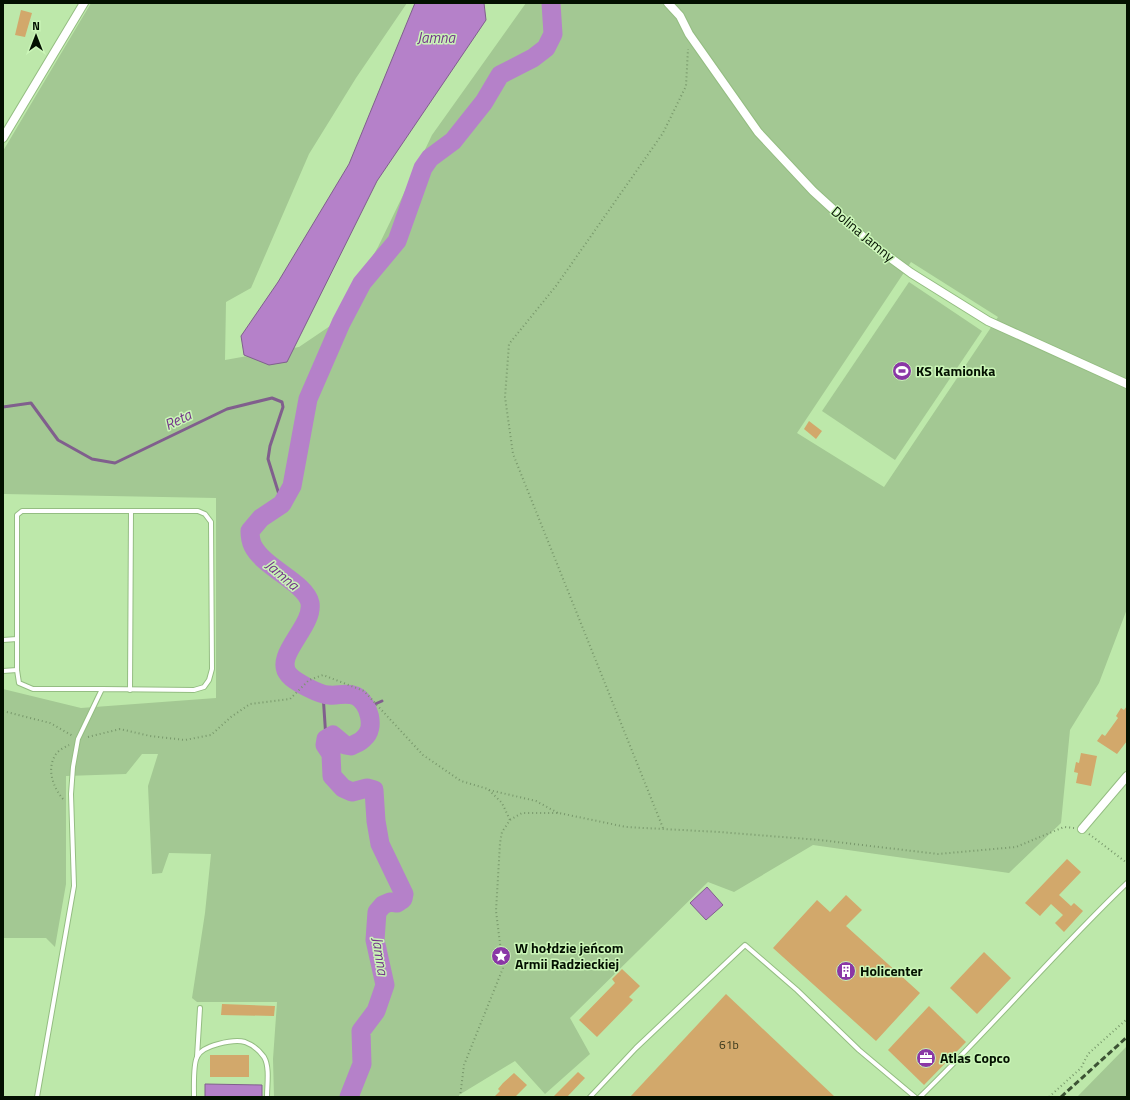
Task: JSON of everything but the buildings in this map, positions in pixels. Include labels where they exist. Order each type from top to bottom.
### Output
[{"type":"street","points":[[3,138],[84,3]]},
{"type":"street","name":"Dolina Jamny","points":[[668,3],[680,16],[689,34],[758,132],[813,192],[870,243],[911,273],[988,321],[1127,384]]},
{"type":"street","points":[[1082,829],[1127,776]]},
{"type":"lane","points":[[22,511],[131,511],[198,511],[205,514],[211,522],[212,669],[209,680],[204,687],[194,690],[33,689],[19,683],[17,670],[17,515],[22,511]]},
{"type":"lane","points":[[130,690],[131,511]]},
{"type":"lane","points":[[3,640],[17,639]]},
{"type":"lane","points":[[3,671],[17,670]]},
{"type":"lane","points":[[37,1097],[74,886],[72,809],[73,767],[78,739],[102,689]]},
{"type":"lane","points":[[920,1097],[949,1069],[1064,946],[1127,883]]},
{"type":"lane","points":[[590,1097],[636,1048],[745,945],[797,990],[859,1050],[915,1097]]},
{"type":"lane","points":[[194,1097],[200,1008]]},
{"type":"lane","points":[[197,1057],[204,1049],[213,1045],[243,1042],[255,1046],[265,1058],[267,1071],[267,1097]]},
{"type":"path","points":[[663,828],[513,454],[505,397],[509,344],[556,286],[663,134],[686,86],[689,34]]},
{"type":"path","points":[[72,809],[53,783],[51,774],[52,762],[56,753],[78,739],[120,729],[150,736],[185,740],[211,735],[231,717],[250,704],[290,699],[309,680],[323,676],[364,691],[423,755],[461,781],[488,790],[536,801],[559,814]]},
{"type":"path","points":[[3,711],[50,723],[78,739]]},
{"type":"path","points":[[488,790],[502,803],[510,820]]},
{"type":"path","points":[[460,1097],[464,1065],[503,968],[496,911],[502,832],[510,820],[522,814],[559,814],[626,827],[663,828],[820,840],[938,854],[1016,847],[1064,827],[1082,829],[1127,863]]},
{"type":"path","points":[[1049,1097],[1081,1068],[1088,1054],[1127,1019]]},
{"type":"green space","points":[[91,3],[407,3],[356,78],[309,154],[251,288],[226,302],[225,360],[299,347],[333,324],[378,247],[432,135],[526,3],[1127,3],[1127,609],[1099,683],[1070,730],[1061,823],[1009,873],[813,845],[734,892],[708,882],[570,1018],[590,1054],[545,1094],[515,1061],[459,1095],[459,1097],[274,1097],[273,1059],[277,1002],[197,1002],[192,998],[205,913],[211,854],[169,853],[162,873],[152,874],[148,786],[158,754],[142,754],[126,774],[66,776],[66,884],[55,947],[46,938],[3,938],[3,689],[81,708],[216,698],[216,498],[4,494],[3,546],[3,151]],"holes":[[[911,262],[998,317],[884,487],[797,433]]]},
{"type":"green space","name":"KS Kamionka","points":[[909,282],[982,331],[895,460],[822,411]]},
{"type":"green space","points":[[1127,1046],[1127,1097],[1077,1097]]},
{"type":"water","name":"Jamna","points":[[415,3],[484,3],[486,20],[377,181],[287,362],[269,365],[244,355],[241,336],[278,282],[349,164]]},
{"type":"water","points":[[707,887],[723,905],[706,920],[690,903]]},
{"type":"water","points":[[205,1084],[262,1085],[262,1097],[205,1097]]},
{"type":"waterway","name":"Jamna","points":[[349,1097],[362,1064],[361,1031],[376,1011],[385,985],[375,940],[377,912],[383,905],[390,902],[397,903],[403,899],[404,894],[380,844],[376,821],[374,790],[367,788],[352,792],[343,788],[332,776],[331,754],[325,745],[326,739],[333,735],[345,745],[351,746],[361,741],[368,734],[370,728],[367,710],[361,699],[356,696],[349,694],[329,695],[320,693],[314,691],[289,675],[285,667],[286,659],[289,650],[306,622],[310,612],[310,603],[307,596],[301,589],[258,554],[252,544],[250,531],[261,518],[282,504],[292,486],[308,399],[341,323],[362,283],[397,241],[423,168],[430,158],[453,141],[484,102],[500,75],[533,58],[546,48],[553,34],[551,3]]},
{"type":"waterway","name":"Reta","points":[[3,407],[31,403],[58,440],[92,459],[115,463],[227,409],[272,398],[282,402],[283,407],[270,446],[268,459],[282,504]]},
{"type":"waterway","points":[[323,694],[326,739]]},
{"type":"waterway","points":[[366,708],[382,701]]},
{"type":"railway","points":[[1061,1097],[1127,1037]]},
{"type":"place","name":"KS Kamionka","points":[[902,371]]},
{"type":"place","name":"W hołdzie jeńcom Armii Radzieckiej","points":[[501,956]]},
{"type":"place","name":"Holicenter","points":[[846,971]]},
{"type":"place","name":"Atlas Copco","points":[[926,1058]]}]
